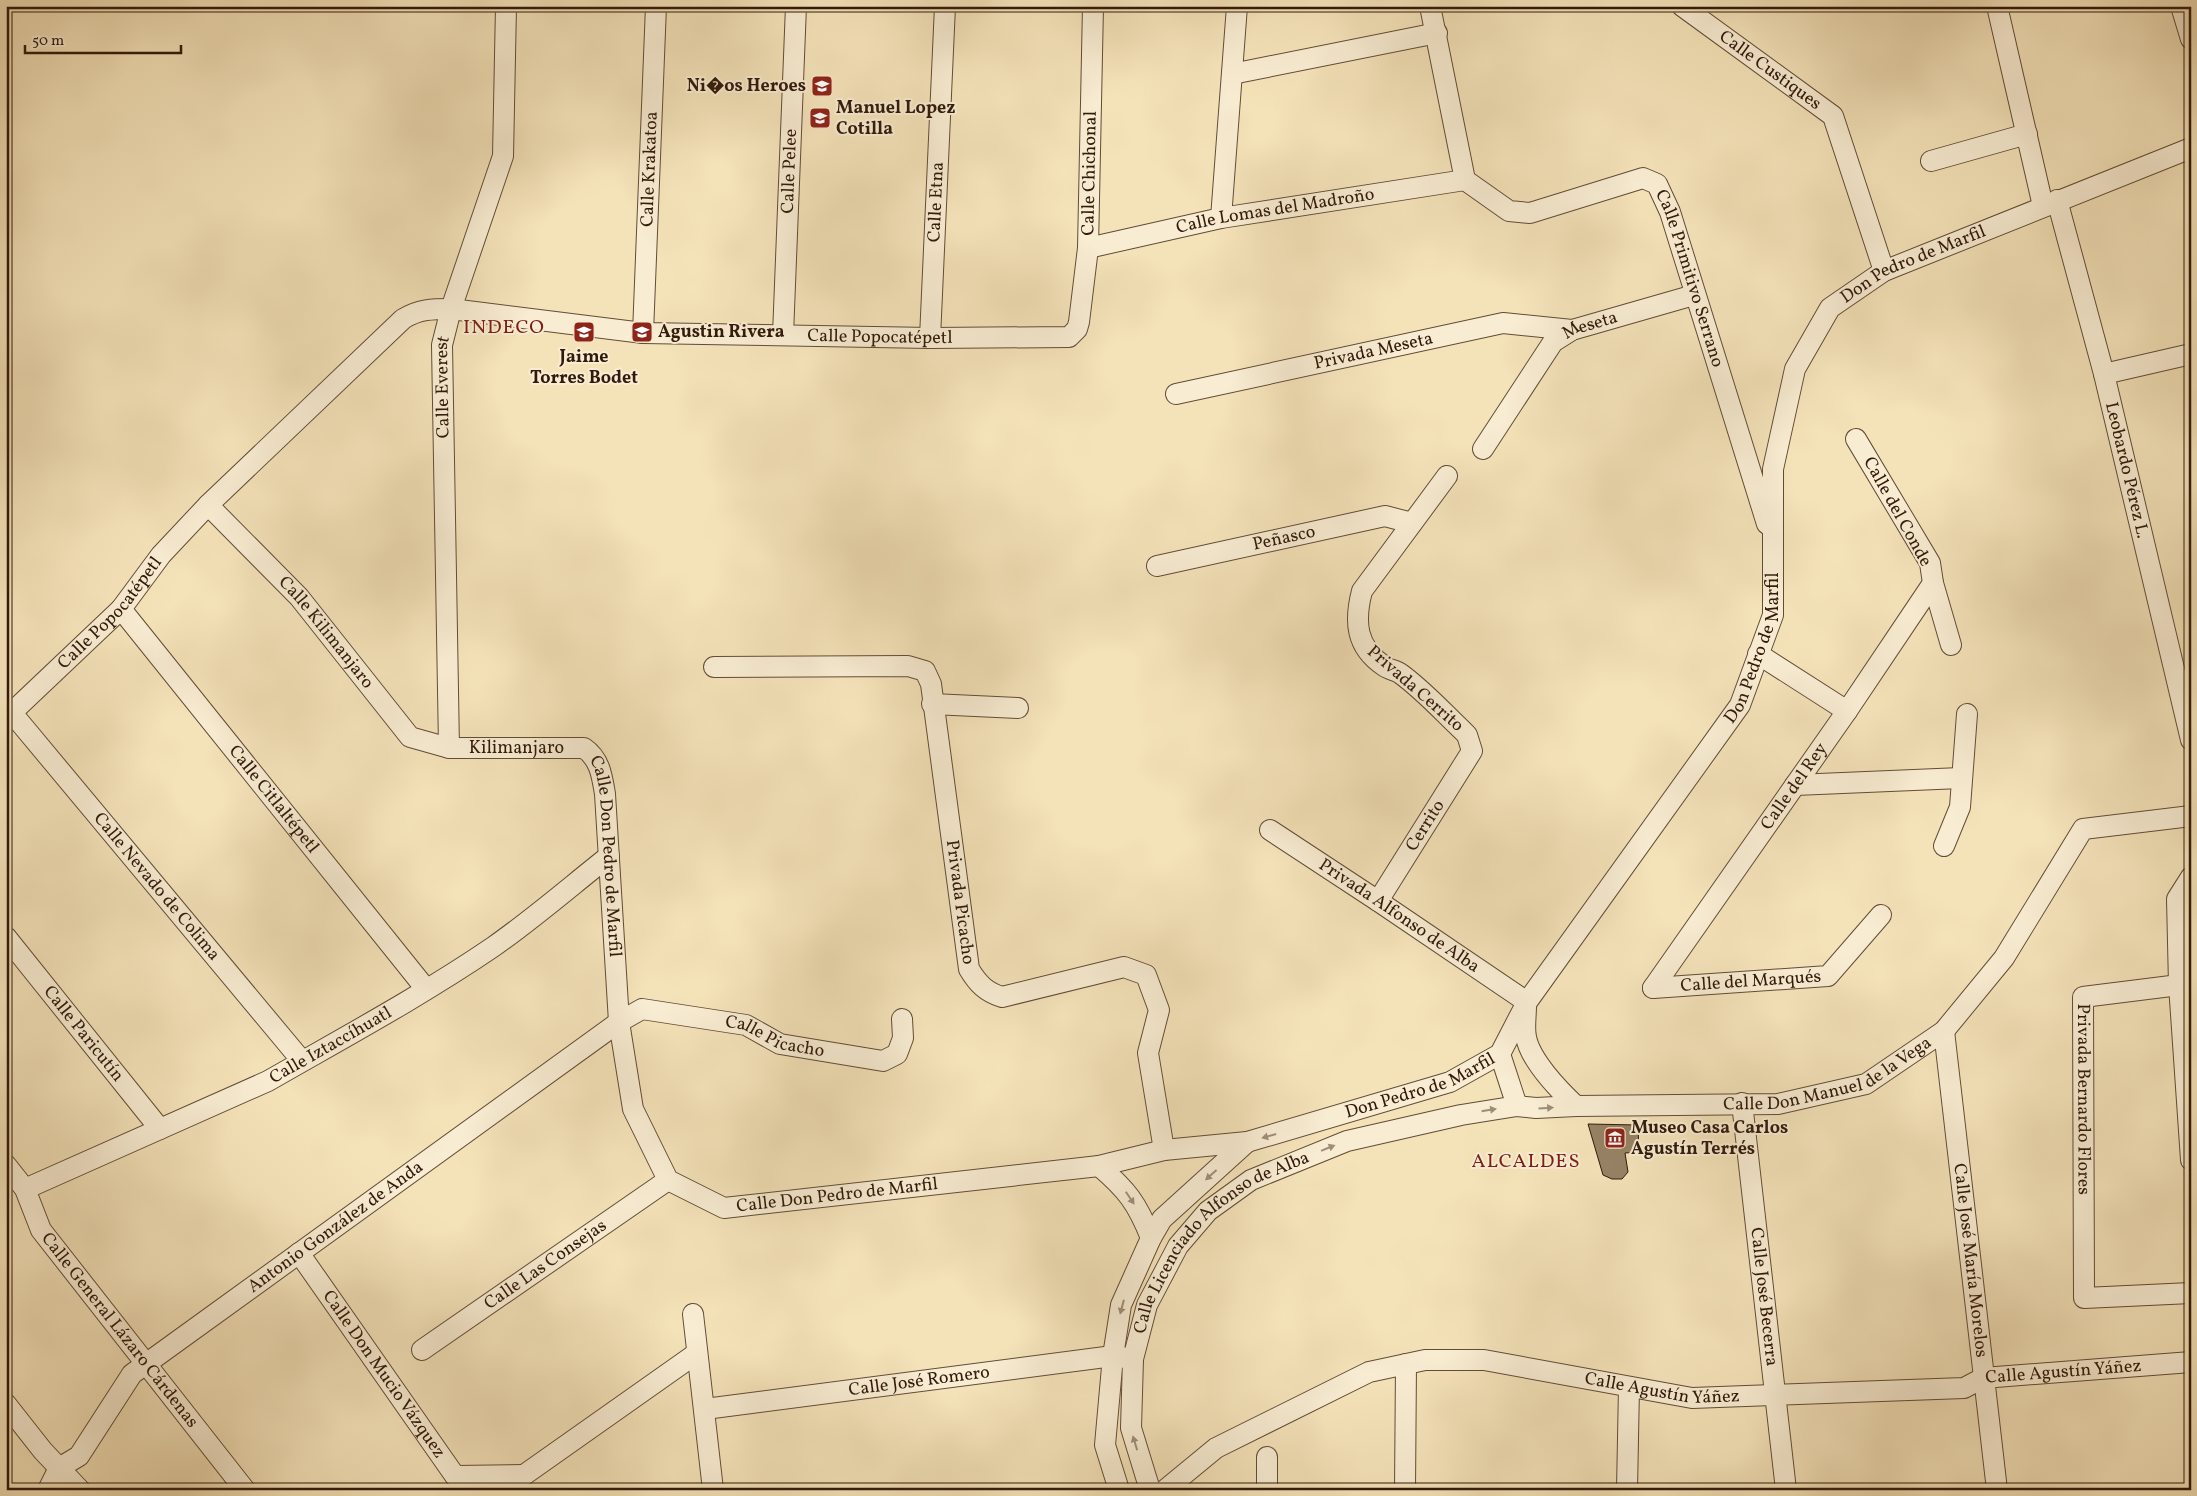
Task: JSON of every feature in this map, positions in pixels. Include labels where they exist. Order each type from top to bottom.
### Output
[{"type":"street","name":"Calle Everest","points":[[449,748],[442,345],[451,309],[504,156],[506,6]]},
{"type":"street","name":"Calle Krakatoa","points":[[643,333],[656,6]]},
{"type":"street","name":"Calle Pelee","points":[[783,335],[796,6]]},
{"type":"street","name":"Calle Etna","points":[[930,338],[946,6]]},
{"type":"street","name":"Calle Chichonal","points":[[1069,337],[1077,329],[1079,322],[1088,248],[1093,6]]},
{"type":"street","points":[[1220,218],[1237,6]]},
{"type":"street","points":[[1430,6],[1437,33],[1465,180]]},
{"type":"street","name":"Calle Custiques","points":[[1682,6],[1833,116],[1884,271]]},
{"type":"street","name":"Leobardo Pérez L.","points":[[1997,6],[2027,134],[2104,374],[2191,740]]},
{"type":"street","points":[[2181,6],[2191,39]]},
{"type":"street","points":[[1232,74],[1437,33]]},
{"type":"street","points":[[1931,161],[2027,134]]},
{"type":"street","name":"Don Pedro de Marfil","points":[[1247,1142],[1450,1082],[1500,1054],[1526,1002],[1740,705],[1773,615],[1773,469],[1795,369],[1830,308],[1884,271],[2191,148]]},
{"type":"street","name":"Calle Primitivo Serrano","points":[[1465,180],[1509,211],[1530,213],[1644,178],[1657,184],[1670,212],[1694,294],[1773,542]]},
{"type":"street","name":"Calle Lomas del Madroño","points":[[1088,248],[1220,218],[1465,180]]},
{"type":"street","name":"Meseta","points":[[1483,449],[1553,342],[1572,330],[1694,294]]},
{"type":"street","name":"Calle Popocatépetl","points":[[9,716],[121,609],[161,554],[208,505],[403,319],[415,312],[427,309],[451,309],[643,333],[930,338],[1069,337]]},
{"type":"street","name":"Privada Meseta","points":[[1176,394],[1504,323],[1572,330]]},
{"type":"street","points":[[2104,374],[2191,354]]},
{"type":"street","name":"Calle del Conde","points":[[1856,438],[1930,563],[1933,583],[1951,645]]},
{"type":"street","name":"Privada Cerrito","points":[[1448,476],[1362,590],[1359,602],[1358,632],[1364,647],[1372,656],[1386,667],[1400,673],[1467,735],[1472,751]]},
{"type":"street","name":"Calle Kilimanjaro","points":[[208,505],[299,597],[410,737],[449,748]]},
{"type":"street","name":"Peñasco","points":[[1157,566],[1385,516],[1412,523]]},
{"type":"street","name":"Calle del Rey","points":[[1653,988],[1847,711],[1933,583]]},
{"type":"street","name":"Calle Citlaltépetl","points":[[121,609],[426,989]]},
{"type":"street","points":[[1758,654],[1847,711]]},
{"type":"street","name":"Privada Picacho","points":[[714,667],[908,666],[921,668],[928,674],[969,969],[984,989],[990,994],[1002,997],[1124,968],[1146,975],[1159,1010],[1148,1053],[1164,1150]]},
{"type":"street","points":[[932,704],[1018,708]]},
{"type":"street","points":[[1944,846],[1960,807],[1967,714]]},
{"type":"street","name":"Calle Nevado de Colima","points":[[9,716],[302,1061]]},
{"type":"street","name":"Kilimanjaro","points":[[449,748],[584,748]]},
{"type":"street","name":"Calle Don Pedro de Marfil","points":[[584,748],[591,753],[601,773],[605,794],[619,1022],[633,1109],[668,1180],[724,1208],[1099,1166],[1164,1150],[1247,1142]]},
{"type":"street","name":"Cerrito","points":[[1378,900],[1472,751]]},
{"type":"street","points":[[1795,785],[1962,778]]},
{"type":"street","name":"Calle Don Manuel de la Vega","points":[[1461,1115],[1517,1106],[1536,1108],[1742,1103],[1778,1104],[1866,1084],[1944,1031],[2004,958],[2083,829],[2191,816]]},
{"type":"street","name":"Privada Alfonso de Alba","points":[[1270,830],[1378,900],[1526,1002]]},
{"type":"street","name":"Calle Iztaccíhuatl","points":[[26,1189],[268,1081],[426,989],[493,947],[609,856]]},
{"type":"street","points":[[2191,877],[2177,900],[2178,986],[2191,1160]]},
{"type":"street","name":"Calle del Marqués","points":[[1653,988],[1828,976],[1881,915]]},
{"type":"street","name":"Calle Paricutín","points":[[6,937],[160,1129]]},
{"type":"street","name":"Privada Bernardo Flores","points":[[2178,986],[2082,997],[2084,1298],[2191,1293]]},
{"type":"street","points":[[1526,1002],[1526,1038],[1538,1063],[1555,1087],[1576,1106]]},
{"type":"street","name":"Calle Picacho","points":[[619,1022],[642,1009],[651,1010],[746,1025],[780,1044],[883,1061],[898,1054],[903,1038],[902,1020]]},
{"type":"street","name":"Antonio González de Anda","points":[[60,1468],[78,1456],[132,1374],[619,1022]]},
{"type":"street","name":"Calle José María Morelos","points":[[1944,1031],[1997,1490]]},
{"type":"street","points":[[1500,1054],[1517,1106]]},
{"type":"street","name":"Calle José Becerra","points":[[1742,1103],[1786,1490]]},
{"type":"street","name":"Calle Licenciado Alfonso de Alba","points":[[1150,1490],[1131,1428],[1133,1359],[1147,1306],[1178,1246],[1208,1211],[1251,1180],[1347,1141],[1461,1115]]},
{"type":"street","name":"Calle Licenciado Alfonso de Alba","points":[[1119,1490],[1105,1444],[1113,1356],[1121,1305],[1151,1238],[1162,1220],[1247,1142]]},
{"type":"street","name":"Calle General Lázaro Cárdenas","points":[[6,1165],[26,1189],[41,1230],[245,1490]]},
{"type":"street","points":[[1099,1166],[1122,1186],[1140,1212],[1151,1238]]},
{"type":"street","name":"Calle Las Consejas","points":[[422,1350],[668,1180]]},
{"type":"street","name":"Calle Don Mucio Vázquez","points":[[299,1253],[456,1476],[526,1482]]},
{"type":"street","points":[[693,1314],[713,1490]]},
{"type":"street","points":[[526,1482],[697,1353]]},
{"type":"street","name":"Calle José Romero","points":[[705,1409],[1113,1356],[1133,1359]]},
{"type":"street","name":"Calle Agustín Yáñez","points":[[1165,1490],[1216,1448],[1369,1372],[1425,1360],[1484,1360],[1692,1398],[1964,1388],[1983,1378],[2191,1362]]},
{"type":"street","points":[[1405,1490],[1406,1364]]},
{"type":"street","points":[[1627,1490],[1629,1387]]},
{"type":"street","points":[[6,1404],[43,1451],[79,1489]]},
{"type":"street","points":[[78,1456],[79,1489]]},
{"type":"street","points":[[1267,1490],[1268,1457]]},
{"type":"street","points":[[48,1490],[60,1468]]},
{"type":"building","name":"Museo Casa Carlos Agustín Terrés","points":[[1588,1124],[1638,1125],[1639,1152],[1625,1153],[1628,1172],[1622,1179],[1612,1179],[1603,1175]]},
{"type":"place","name":"Ni�os Heroes","points":[[822,86]]},
{"type":"place","name":"Manuel Lopez Cotilla","points":[[820,118]]},
{"type":"place","name":"Jaime Torres Bodet","points":[[584,332]]},
{"type":"place","name":"Agustin Rivera","points":[[642,332]]},
{"type":"place","name":"Museo Casa Carlos Agustín Terrés","points":[[1615,1138]]},
{"type":"district","name":"INDECO","points":[[504,328]]},
{"type":"district","name":"ALCALDES","points":[[1526,1162]]}]
